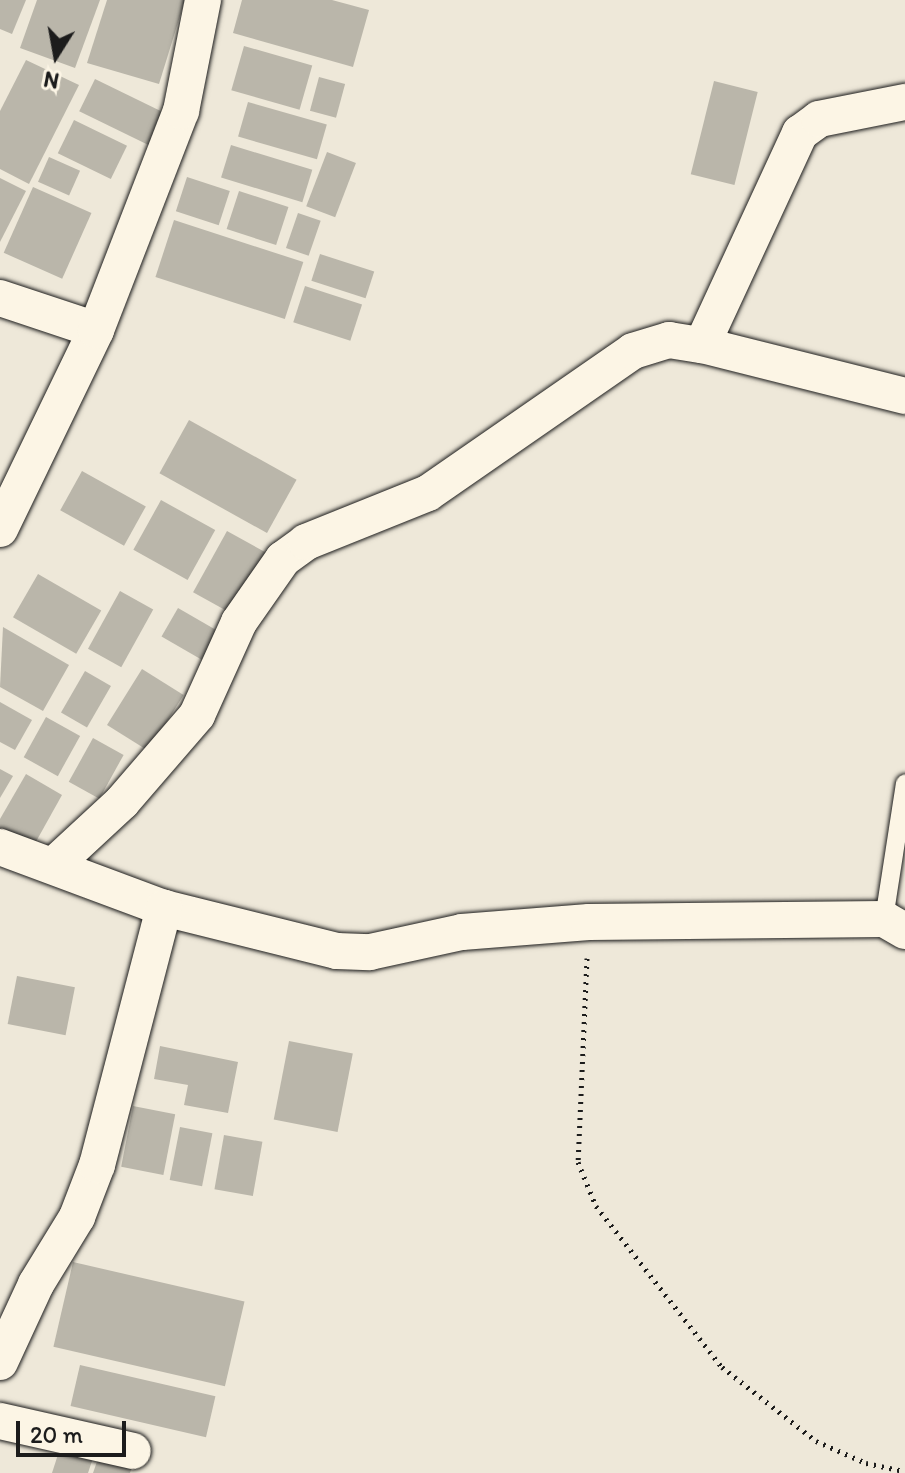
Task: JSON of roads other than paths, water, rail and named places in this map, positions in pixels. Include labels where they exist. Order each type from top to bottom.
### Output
[{"type":"street","points":[[0,529],[96,330],[181,111],[203,0]]},
{"type":"street","points":[[702,345],[800,133],[819,119],[905,102]]},
{"type":"street","points":[[0,298],[96,330]]},
{"type":"street","points":[[53,866],[122,802],[197,715],[239,622],[283,559],[306,542],[428,493],[633,351],[669,340],[702,345],[905,396]]},
{"type":"street","points":[[0,847],[164,908],[309,947],[358,953],[462,932],[589,922],[894,925]]},
{"type":"street","points":[[0,1362],[36,1284],[77,1217],[97,1165],[164,908]]},
{"type":"street","points":[[0,1421],[133,1451]]},
{"type":"lane","points":[[894,925],[905,784]]}]
